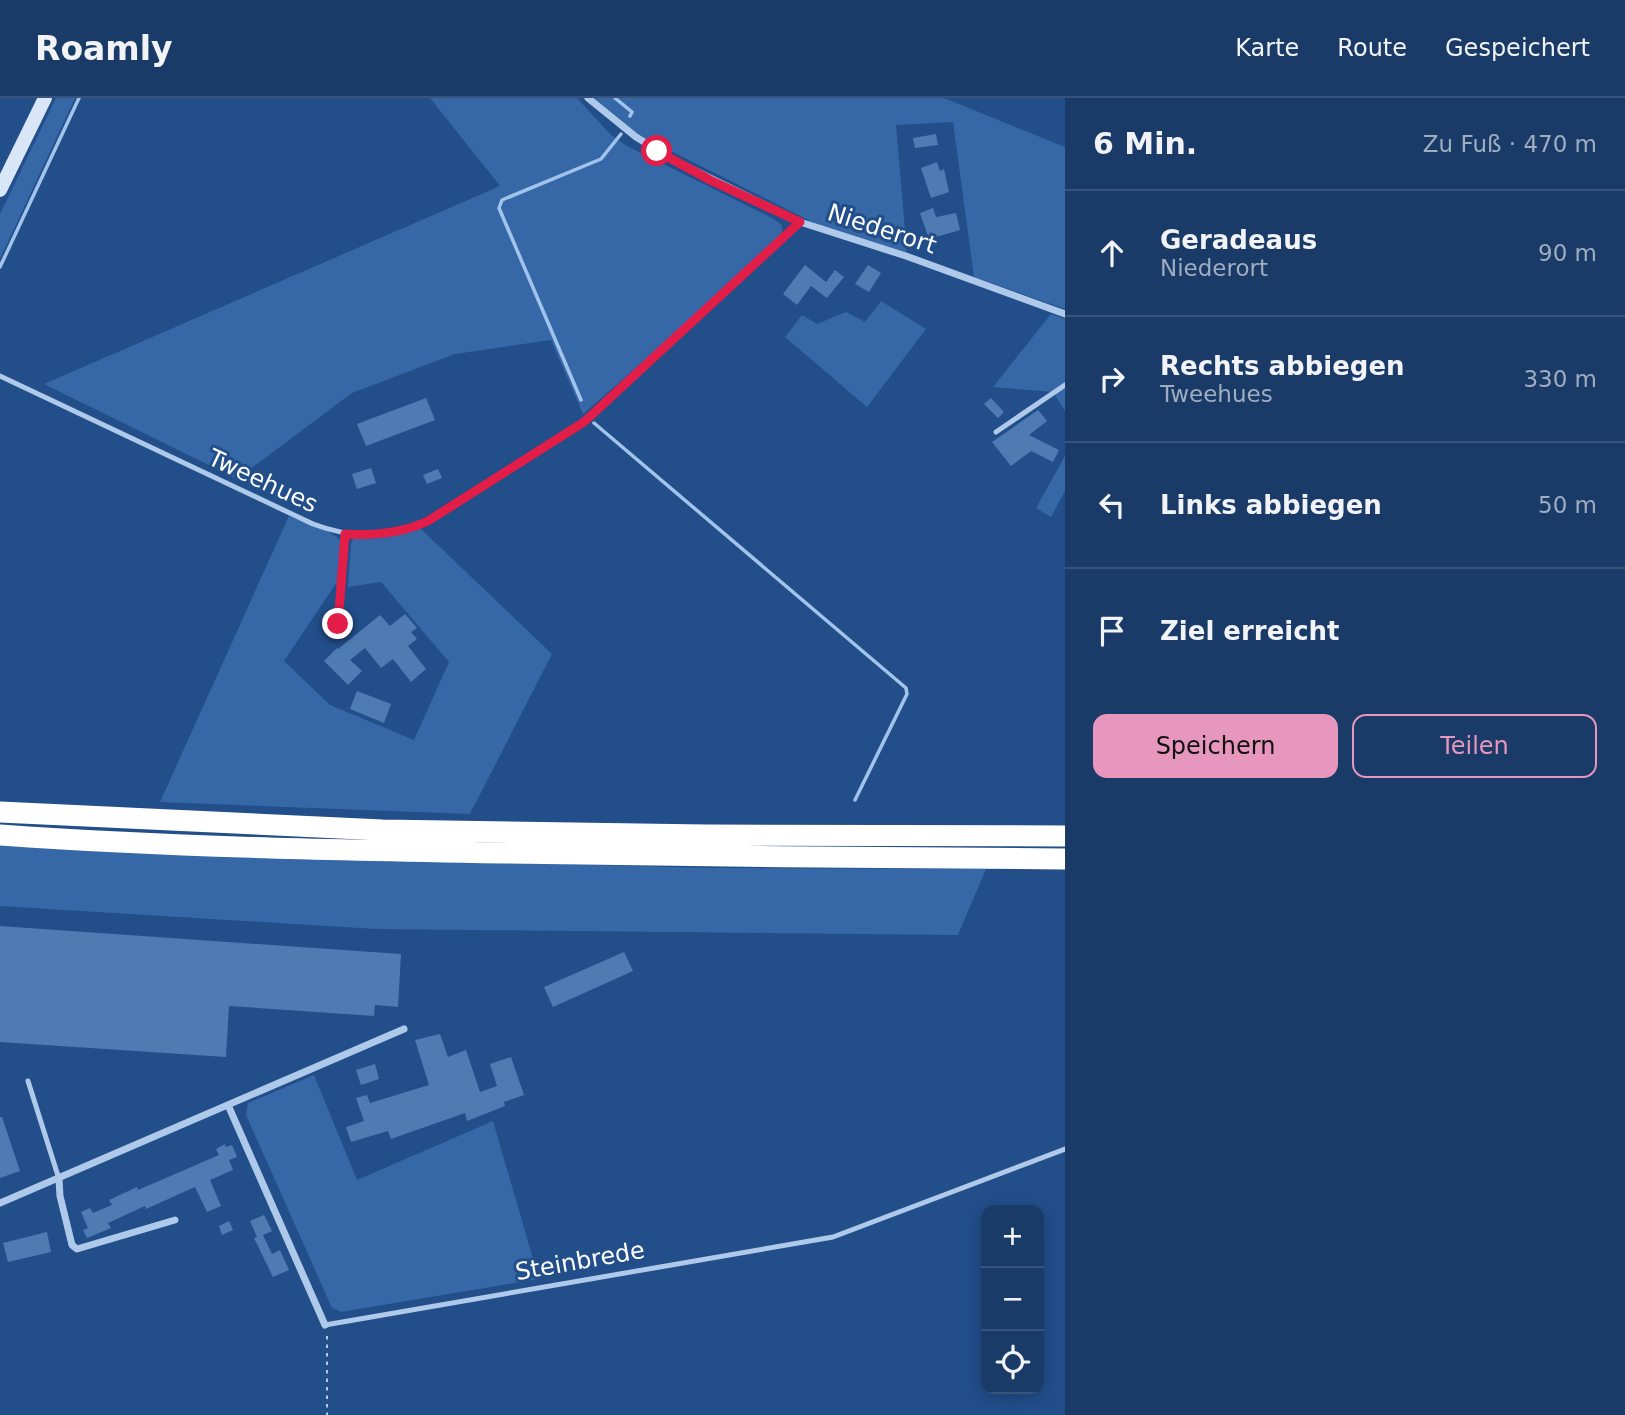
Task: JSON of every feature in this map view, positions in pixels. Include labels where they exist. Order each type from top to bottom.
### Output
[{"type":"highway","points":[[0,813],[382,830],[1065,836]]},
{"type":"highway","points":[[0,835],[383,851],[1065,859]]},
{"type":"street","points":[[0,190],[45,98]]},
{"type":"street","name":"Niederort","points":[[588,98],[636,137],[677,163],[800,222],[906,256],[1065,314]]},
{"type":"street","points":[[0,1203],[404,1029]]},
{"type":"street","points":[[228,1105],[325,1325]]},
{"type":"street","points":[[59,1179],[60,1196],[72,1245],[77,1249],[175,1220]]},
{"type":"lane","name":"Tweehues","points":[[0,376],[292,515],[345,534],[384,534],[428,521],[584,422],[800,222]]},
{"type":"lane","points":[[996,432],[1065,385]]},
{"type":"lane","points":[[338,624],[345,534]]},
{"type":"lane","points":[[28,1081],[59,1179]]},
{"type":"lane","name":"Steinbrede","points":[[325,1325],[834,1237],[1065,1149]]},
{"type":"path","points":[[325,1325],[328,1342],[327,1415]]},
{"type":"shaded area","points":[[56,98],[75,98],[0,259],[0,214]]},
{"type":"shaded area","points":[[430,98],[577,98],[611,135],[627,146],[772,218],[782,225],[782,234],[777,244],[583,414],[551,340],[455,354],[352,393],[237,479],[44,384],[500,186]]},
{"type":"shaded area","points":[[594,98],[944,98],[1065,147],[1065,309],[974,277],[953,122],[896,125],[907,253],[824,228],[639,135]]},
{"type":"shaded area","points":[[881,301],[926,329],[867,407],[785,337],[802,315],[817,324],[846,312],[865,322]]},
{"type":"shaded area","points":[[1051,314],[1065,319],[1065,411],[1053,392],[993,387]]},
{"type":"shaded area","points":[[1065,456],[1065,491],[1051,517],[1036,508]]},
{"type":"shaded area","points":[[289,516],[325,531],[342,542],[341,584],[337,582],[284,661],[330,705],[414,740],[449,662],[381,582],[348,587],[353,539],[384,538],[420,528],[552,654],[470,814],[160,802]]},
{"type":"shaded area","points":[[0,843],[383,859],[709,868],[986,869],[958,935],[376,929],[0,906]]},
{"type":"shaded area","points":[[314,1075],[357,1180],[493,1121],[539,1279],[341,1312],[332,1308],[246,1115],[248,1103]]},
{"type":"building","points":[[936,134],[938,145],[915,148],[913,138]]},
{"type":"building","points":[[937,162],[940,171],[944,169],[949,192],[931,198],[921,168]]},
{"type":"building","points":[[933,208],[936,217],[956,213],[960,230],[929,239],[920,213]]},
{"type":"building","points":[[805,265],[826,282],[835,270],[844,277],[827,298],[811,286],[797,305],[783,294]]},
{"type":"building","points":[[868,265],[881,273],[869,292],[855,284]]},
{"type":"building","points":[[426,398],[435,420],[366,446],[357,424]]},
{"type":"building","points":[[991,398],[1004,412],[998,418],[984,404]]},
{"type":"building","points":[[1038,410],[1047,421],[1029,435],[1059,450],[1053,462],[1031,451],[1011,466],[992,442]]},
{"type":"building","points":[[371,468],[376,483],[357,489],[352,474]]},
{"type":"building","points":[[438,469],[442,478],[427,484],[423,475]]},
{"type":"building","points":[[405,614],[417,628],[411,632],[417,639],[408,646],[426,669],[411,682],[393,659],[381,668],[365,648],[350,660],[362,671],[348,685],[324,661],[380,615],[390,626]]},
{"type":"building","points":[[357,691],[391,704],[384,723],[350,709]]},
{"type":"building","points":[[0,926],[401,954],[398,1007],[375,1005],[374,1016],[229,1006],[226,1057],[0,1042]]},
{"type":"building","points":[[624,952],[633,971],[553,1007],[544,987]]},
{"type":"building","points":[[440,1034],[448,1057],[466,1050],[480,1092],[497,1086],[490,1064],[511,1057],[524,1095],[504,1102],[505,1106],[467,1121],[465,1113],[391,1139],[388,1131],[351,1142],[346,1127],[364,1121],[356,1098],[367,1095],[370,1103],[429,1085],[415,1040]]},
{"type":"building","points":[[375,1064],[379,1079],[361,1085],[356,1070]]},
{"type":"building","points":[[0,1117],[20,1171],[0,1178]]},
{"type":"building","points":[[225,1144],[226,1147],[232,1145],[237,1157],[229,1160],[233,1170],[210,1180],[221,1206],[207,1212],[195,1187],[108,1223],[111,1228],[87,1238],[83,1230],[88,1228],[81,1212],[90,1208],[93,1213],[112,1205],[109,1200],[137,1187],[138,1190],[219,1155],[216,1149]]},
{"type":"building","points":[[264,1215],[272,1231],[263,1235],[272,1254],[280,1250],[289,1270],[273,1277],[254,1238],[257,1237],[250,1221]]},
{"type":"building","points":[[229,1221],[233,1230],[222,1235],[219,1226]]},
{"type":"building","points":[[47,1232],[51,1252],[8,1262],[3,1243]]},
{"type":"waterway","points":[[0,267],[79,98]]},
{"type":"waterway","points":[[615,98],[632,112],[630,116]]},
{"type":"waterway","points":[[581,400],[499,208],[502,200],[601,159],[621,134]]},
{"type":"waterway","points":[[594,423],[906,688],[907,694],[855,800]]},
{"type":"route","points":[[338,624],[345,534],[384,534],[428,521],[584,422],[800,222],[710,180],[657,151]]}]
